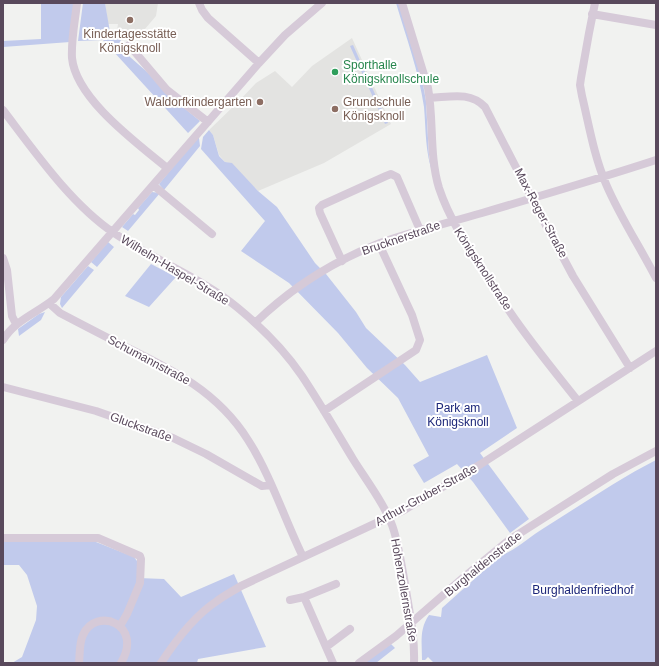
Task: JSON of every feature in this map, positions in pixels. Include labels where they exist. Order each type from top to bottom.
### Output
[{"type":"street","points":[[77,3],[72,54],[74,67],[80,80],[94,102],[105,115],[167,168]]},
{"type":"street","points":[[199,3],[208,18],[259,63]]},
{"type":"street","points":[[3,340],[16,324],[49,303],[259,63],[285,35],[322,3]]},
{"type":"street","name":"Königsknollstraße","points":[[402,3],[430,98],[431,135],[434,163],[439,187],[453,221],[462,239],[510,312],[578,401]]},
{"type":"street","points":[[595,3],[580,85],[603,177],[622,218],[656,278]]},
{"type":"street","points":[[592,14],[656,25]]},
{"type":"street","points":[[129,45],[167,90],[208,122]]},
{"type":"street","name":"Max-Reger-Straße","points":[[430,98],[468,97],[480,102],[485,107],[573,276],[630,368]]},
{"type":"street","name":"Wilhelm-Haspel-Straße","points":[[3,110],[62,184],[82,205],[112,232],[215,292],[238,308],[272,340],[301,374],[378,498],[388,518]]},
{"type":"street","name":"Brucknerstraße","points":[[255,323],[284,298],[301,286],[342,261],[379,244],[420,230],[603,177],[656,160]]},
{"type":"street","points":[[342,261],[319,208],[322,205],[391,174],[396,177],[420,230]]},
{"type":"street","points":[[153,185],[212,234]]},
{"type":"street","points":[[324,411],[416,350],[419,346],[420,340],[412,315],[379,244]]},
{"type":"street","points":[[3,258],[7,270],[12,316],[16,324]]},
{"type":"street","name":"Schumannstraße","points":[[49,303],[60,313],[174,371],[215,400],[232,418],[252,447],[271,485],[303,557]]},
{"type":"street","name":"Arthur-Gruber-Straße","points":[[161,663],[190,624],[216,601],[241,586],[416,504],[481,464],[656,351]]},
{"type":"street","name":"Gluckstraße","points":[[3,387],[60,401],[173,438],[206,454],[262,486],[271,485]]},
{"type":"street","name":"Burghaldenstraße","points":[[359,663],[396,636],[411,621],[426,611],[464,577],[510,540],[612,474],[656,451]]},
{"type":"street","name":"Hohenzollernstraße","points":[[388,518],[394,532],[411,621],[414,644],[414,663]]},
{"type":"street","points":[[3,538],[98,538],[140,556],[140,583],[127,614],[120,626]]},
{"type":"street","points":[[290,600],[304,597],[336,584]]},
{"type":"street","points":[[304,597],[333,663]]},
{"type":"street","points":[[79,663],[82,636],[90,626],[106,621],[120,626],[124,631],[128,643],[127,650],[121,663]]},
{"type":"street","points":[[326,647],[350,629]]},
{"type":"shaded area","name":"Kindertagesstätte Königsknoll","points":[[105,3],[158,3],[156,16],[139,36],[133,36],[134,33],[117,31],[118,24],[108,24]]},
{"type":"shaded area","name":"Grundschule Königsknoll","points":[[352,38],[391,124],[324,163],[258,191],[232,164],[225,162],[219,155],[213,135],[209,130],[256,83],[275,71],[292,87],[312,66]]},
{"type":"green space","points":[[41,3],[74,3],[70,42],[3,47],[3,41],[41,39]]},
{"type":"green space","points":[[83,3],[105,3],[110,32],[115,33],[121,38],[120,46],[178,103],[200,121],[188,133],[103,40],[78,41]]},
{"type":"green space","points":[[396,3],[399,3],[422,79],[426,101],[429,157],[433,174],[427,149],[422,94],[416,68]]},
{"type":"green space","points":[[353,45],[388,123],[385,124],[350,46]]},
{"type":"green space","name":"Park am Königsknoll","points":[[209,130],[213,135],[219,156],[225,162],[232,163],[258,191],[277,207],[315,263],[326,274],[356,312],[366,328],[405,365],[420,382],[487,355],[517,428],[480,453],[529,519],[510,533],[473,482],[457,464],[424,483],[413,465],[429,456],[398,398],[367,368],[338,333],[289,283],[241,251],[265,221],[201,149],[203,137]]},
{"type":"green space","points":[[198,137],[200,146],[164,190],[159,184]]},
{"type":"green space","points":[[152,192],[160,193],[128,231],[122,227],[133,214],[135,215],[139,210],[138,208]]},
{"type":"green space","points":[[108,242],[114,247],[97,267],[91,262]]},
{"type":"green space","points":[[151,264],[176,277],[149,307],[125,296]]},
{"type":"green space","points":[[88,266],[94,270],[62,308],[60,304],[61,297]]},
{"type":"green space","points":[[45,312],[41,320],[19,336],[18,329],[39,314]]},
{"type":"green space","name":"Burghaldenfriedhof","points":[[656,460],[656,663],[434,663],[428,657],[425,660],[422,660],[422,631],[429,615],[441,617],[442,608],[500,556],[512,550],[613,484]]},
{"type":"green space","points":[[3,541],[96,542],[134,557],[137,561],[138,578],[164,579],[181,597],[234,574],[266,647],[198,659],[197,663],[12,663],[22,657],[36,620],[37,606],[27,575],[19,565],[3,565]]},
{"type":"green space","points":[[391,644],[395,648],[376,663],[364,663]]},
{"type":"place","name":"Kindertagesstätte Königsknoll","points":[[130,20]]},
{"type":"place","name":"Sporthalle Königsknollschule","points":[[335,72]]},
{"type":"place","name":"Waldorfkindergarten","points":[[260,102]]},
{"type":"place","name":"Grundschule Königsknoll","points":[[335,109]]}]
